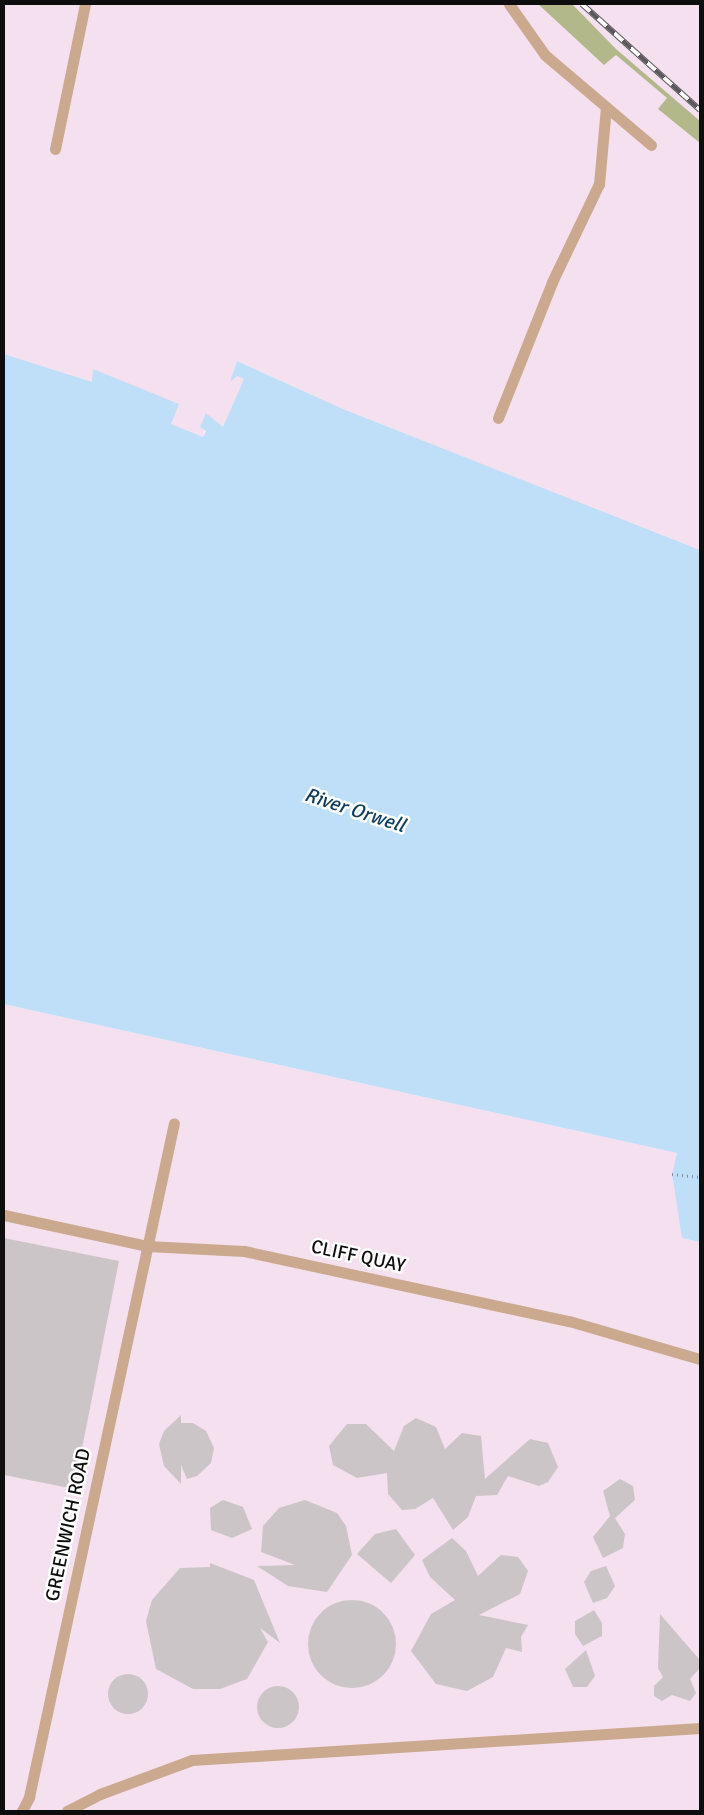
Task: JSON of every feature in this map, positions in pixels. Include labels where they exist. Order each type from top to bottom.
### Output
[{"type":"lane","points":[[55,149],[85,4]]},
{"type":"lane","points":[[509,4],[545,54],[651,145]]},
{"type":"lane","points":[[498,418],[552,282],[599,184],[606,107]]},
{"type":"lane","name":"GREENWICH ROAD","points":[[22,1811],[29,1798],[174,1123]]},
{"type":"lane","name":"CLIFF QUAY","points":[[4,1215],[147,1246],[244,1251],[569,1321],[700,1359]]},
{"type":"lane","points":[[67,1811],[100,1794],[192,1760],[700,1728]]},
{"type":"path","points":[[672,1174],[700,1177]]},
{"type":"shaded area","points":[[4,4],[700,4],[700,550],[343,409],[238,361],[231,381],[237,376],[244,379],[223,428],[206,413],[203,437],[170,424],[178,404],[94,373],[92,382],[4,354]]},
{"type":"shaded area","points":[[4,1004],[677,1153],[672,1174],[682,1238],[700,1242],[700,1811],[4,1811]]},
{"type":"green space","points":[[538,4],[572,4],[616,49],[700,121],[700,143],[658,109],[667,98],[616,55],[604,65]]},
{"type":"water","name":"River Orwell","points":[[4,354],[92,382],[93,369],[179,404],[171,424],[203,437],[206,431],[200,427],[206,413],[223,427],[244,379],[237,376],[230,382],[237,361],[343,409],[700,550],[700,1242],[682,1238],[672,1174],[677,1153],[4,1004]]},
{"type":"building","points":[[4,1238],[119,1261],[74,1489],[4,1475]]},
{"type":"building","points":[[181,1415],[181,1423],[193,1423],[206,1431],[214,1448],[211,1463],[197,1476],[187,1479],[181,1465],[181,1484],[164,1466],[159,1444],[164,1431]]},
{"type":"building","points":[[416,1418],[436,1427],[445,1449],[462,1433],[481,1436],[485,1479],[530,1439],[548,1443],[558,1467],[548,1482],[539,1486],[508,1476],[497,1495],[476,1496],[468,1517],[453,1530],[433,1498],[415,1509],[402,1510],[388,1494],[387,1473],[357,1478],[333,1465],[329,1446],[347,1424],[366,1424],[394,1451],[404,1426]]},
{"type":"building","points":[[620,1479],[633,1486],[635,1500],[615,1518],[625,1534],[623,1548],[603,1558],[593,1537],[610,1516],[603,1491]]},
{"type":"building","points":[[223,1500],[243,1507],[252,1529],[232,1538],[211,1530],[210,1508]]},
{"type":"building","points":[[305,1500],[337,1513],[346,1526],[352,1555],[327,1592],[288,1586],[257,1566],[295,1565],[261,1552],[263,1526],[279,1508]]},
{"type":"building","points":[[396,1529],[415,1555],[391,1583],[357,1554],[375,1534]]},
{"type":"building","points":[[452,1538],[466,1551],[478,1576],[501,1555],[518,1557],[528,1571],[520,1594],[479,1615],[528,1625],[521,1637],[522,1652],[506,1648],[493,1677],[467,1691],[436,1684],[411,1651],[431,1614],[455,1600],[430,1577],[422,1560]]},
{"type":"building","points":[[210,1563],[254,1580],[280,1643],[260,1628],[268,1642],[247,1679],[220,1689],[193,1689],[156,1669],[146,1621],[152,1600],[180,1568],[210,1567]]},
{"type":"building","points":[[606,1566],[615,1586],[607,1598],[593,1603],[584,1582],[591,1571]]},
{"type":"building","points":[[352,1600],[369,1603],[377,1607],[389,1619],[393,1627],[396,1644],[393,1661],[389,1669],[377,1681],[369,1685],[352,1688],[335,1685],[327,1681],[315,1669],[311,1661],[308,1644],[311,1627],[315,1619],[327,1607],[335,1603]]},
{"type":"building","points":[[594,1610],[602,1623],[602,1636],[583,1646],[575,1634],[575,1621]]},
{"type":"building","points":[[660,1614],[699,1659],[699,1669],[690,1679],[696,1693],[690,1701],[672,1695],[662,1701],[654,1696],[654,1686],[663,1677],[658,1668]]},
{"type":"building","points":[[586,1650],[595,1676],[587,1687],[573,1687],[565,1669]]},
{"type":"building","points":[[132,1674],[139,1677],[145,1683],[148,1694],[147,1702],[139,1711],[132,1714],[124,1714],[117,1711],[109,1702],[108,1690],[111,1683],[120,1675]]},
{"type":"building","points":[[278,1686],[293,1692],[299,1707],[293,1722],[278,1728],[263,1722],[257,1707],[263,1692]]},
{"type":"railway","points":[[582,4],[700,110]]}]
